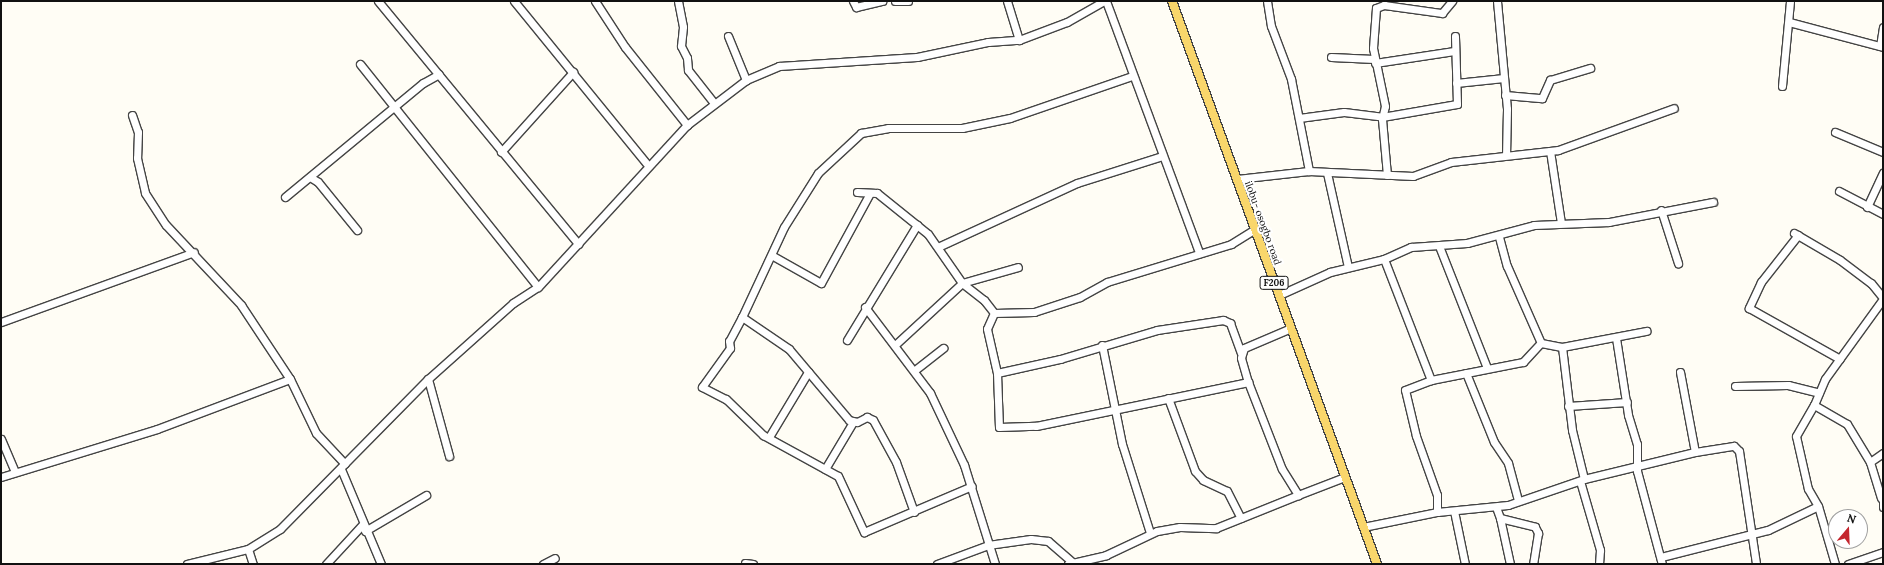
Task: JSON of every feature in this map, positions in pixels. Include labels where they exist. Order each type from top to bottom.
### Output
[{"type":"main road","name":"ilobu- osogbo road","points":[[1172,1],[1378,564]]},
{"type":"street","points":[[514,1],[648,164]]},
{"type":"street","points":[[594,1],[624,47],[687,125]]},
{"type":"street","points":[[678,1],[683,27],[681,46],[688,58],[688,70],[714,103]]},
{"type":"street","points":[[853,1],[856,7],[882,1]]},
{"type":"street","points":[[895,1],[908,1]]},
{"type":"street","points":[[1007,1],[1019,40]]},
{"type":"street","points":[[187,564],[248,549],[280,529],[343,467],[428,379],[513,303],[538,286],[578,244],[648,164],[687,125],[746,80],[779,66],[917,57],[988,42],[1019,40],[1067,22],[1105,1],[1199,253]]},
{"type":"street","points":[[1267,1],[1299,118],[1309,171]]},
{"type":"street","points":[[1387,175],[1382,116],[1385,100],[1374,61],[1378,6],[1442,14],[1452,1]]},
{"type":"street","points":[[1497,1],[1505,95],[1506,155]]},
{"type":"street","points":[[1782,86],[1790,1]]},
{"type":"street","points":[[384,3],[438,74],[578,244]]},
{"type":"street","points":[[1788,22],[1882,47],[1883,27]]},
{"type":"street","points":[[728,36],[746,80]]},
{"type":"street","points":[[1299,118],[1344,112],[1382,116],[1457,104],[1454,51],[1455,36]]},
{"type":"street","points":[[1332,57],[1374,61],[1454,51]]},
{"type":"street","points":[[360,64],[538,286]]},
{"type":"street","points":[[1505,95],[1542,98],[1550,80],[1590,68]]},
{"type":"street","points":[[501,152],[573,72]]},
{"type":"street","points":[[285,198],[396,108],[423,83],[438,74]]},
{"type":"street","points":[[972,486],[864,532],[845,488],[838,476],[769,438],[726,399],[702,387],[730,348],[729,341],[806,188],[861,133],[888,128],[962,128],[1010,118],[1132,76]]},
{"type":"street","points":[[1456,83],[1504,78]]},
{"type":"street","points":[[1237,179],[1309,171],[1413,176],[1451,162],[1506,155],[1550,152],[1604,136],[1674,108]]},
{"type":"street","points":[[132,114],[138,132],[137,158],[145,193],[166,225],[194,252],[240,305],[290,379],[316,433],[343,467],[363,528],[381,564]]},
{"type":"street","points":[[1835,132],[1883,152]]},
{"type":"street","points":[[1550,152],[1561,223]]},
{"type":"street","points":[[940,246],[1077,183],[1162,156]]},
{"type":"street","points":[[1867,207],[1883,172]]},
{"type":"street","points":[[1327,173],[1348,267]]},
{"type":"street","points":[[310,177],[357,230]]},
{"type":"street","points":[[1839,191],[1867,207],[1883,214]]},
{"type":"street","points":[[857,192],[877,193],[917,225],[940,246],[962,283],[984,300],[994,313]]},
{"type":"street","points":[[773,256],[821,283],[870,192]]},
{"type":"street","points":[[1279,295],[1348,267],[1384,259],[1411,247],[1439,246],[1499,237],[1534,225],[1609,222],[1661,210],[1714,202]]},
{"type":"street","points":[[1661,210],[1678,263]]},
{"type":"street","points":[[847,340],[865,307],[917,225]]},
{"type":"street","points":[[994,313],[1034,312],[1080,297],[1107,282],[1231,244],[1255,229]]},
{"type":"street","points":[[1835,564],[1818,506],[1808,489],[1796,436],[1814,406],[1819,393],[1840,359],[1883,299],[1871,283],[1840,260],[1796,234],[1761,282],[1749,308],[1840,359]]},
{"type":"street","points":[[1499,237],[1519,296],[1541,343]]},
{"type":"street","points":[[1439,246],[1487,368]]},
{"type":"street","points":[[1,322],[194,252]]},
{"type":"street","points":[[1384,259],[1431,380]]},
{"type":"street","points":[[896,344],[962,283],[1018,267]]},
{"type":"street","points":[[865,307],[896,344],[915,370],[972,486],[988,545],[995,564]]},
{"type":"street","points":[[994,313],[987,329],[997,373],[999,427],[1036,426],[1248,382]]},
{"type":"street","points":[[742,317],[789,350],[853,422]]},
{"type":"street","points":[[997,373],[1060,359],[1102,345],[1157,330],[1224,320],[1230,323],[1241,353],[1248,382],[1282,469],[1298,495]]},
{"type":"street","points":[[1241,353],[1253,341],[1291,328]]},
{"type":"street","points":[[1541,343],[1562,347],[1616,338],[1646,331]]},
{"type":"street","points":[[1616,338],[1640,466],[1637,471],[1661,561],[1768,530],[1818,506]]},
{"type":"street","points":[[1437,512],[1437,495],[1404,392],[1431,380],[1523,362],[1541,343]]},
{"type":"street","points":[[1102,345],[1122,444],[1150,533]]},
{"type":"street","points":[[1562,347],[1568,406],[1582,480],[1596,536],[1599,564]]},
{"type":"street","points":[[915,370],[943,348]]},
{"type":"street","points":[[769,438],[808,372]]},
{"type":"street","points":[[1466,372],[1494,442],[1508,463],[1518,501]]},
{"type":"street","points":[[1680,372],[1695,452]]},
{"type":"street","points":[[1,477],[164,426],[290,379]]},
{"type":"street","points":[[428,379],[449,456]]},
{"type":"street","points":[[1735,386],[1788,385],[1819,393]]},
{"type":"street","points":[[1168,398],[1194,471],[1202,480],[1227,491],[1242,518]]},
{"type":"street","points":[[1568,406],[1627,402]]},
{"type":"street","points":[[1814,406],[1847,424],[1870,462],[1882,497],[1883,507]]},
{"type":"street","points":[[825,470],[853,422],[869,417],[881,431],[914,512]]},
{"type":"street","points":[[1,439],[15,472]]},
{"type":"street","points":[[1364,527],[1437,512],[1496,507],[1582,480],[1695,452],[1737,447],[1756,564]]},
{"type":"street","points":[[1870,462],[1883,453]]},
{"type":"street","points":[[937,564],[988,545],[1042,539],[1054,545],[1070,563],[1106,555],[1150,533],[1180,527],[1216,528],[1345,477]]},
{"type":"street","points":[[326,564],[363,528],[426,495]]},
{"type":"street","points":[[1496,507],[1500,518],[1510,564]]},
{"type":"street","points":[[1454,511],[1465,564]]},
{"type":"street","points":[[1500,518],[1535,527],[1538,539],[1533,564]]},
{"type":"street","points":[[248,549],[254,564]]},
{"type":"street","points":[[1848,564],[1866,561],[1883,552]]},
{"type":"street","points":[[543,564],[555,558]]},
{"type":"street","points":[[745,563],[753,564]]}]
